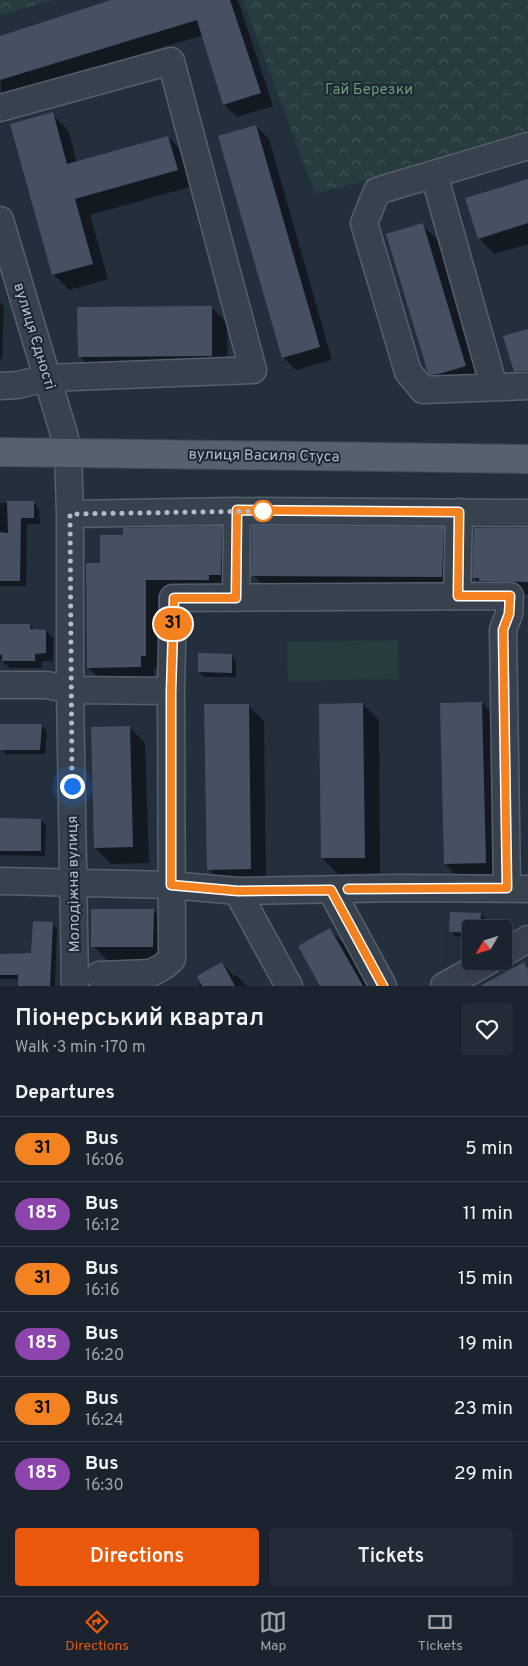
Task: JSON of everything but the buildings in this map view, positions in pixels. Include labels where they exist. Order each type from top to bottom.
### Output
[{"type":"main road","name":"вулиця Василя Стуса","points":[[0,452],[528,459]]},
{"type":"street","points":[[0,108],[171,61],[253,370],[47,378],[18,385],[0,386]]},
{"type":"street","points":[[528,146],[377,191],[364,223],[408,372],[423,390],[528,386]]},
{"type":"street","points":[[434,174],[494,387]]},
{"type":"street","name":"вулиця Єдності","points":[[0,220],[68,452]]},
{"type":"street","name":"Молодіжна вулиця","points":[[68,452],[75,986]]},
{"type":"street","points":[[236,598],[237,510]]},
{"type":"street","points":[[70,514],[237,510],[528,513]]},
{"type":"street","points":[[458,596],[459,512]]},
{"type":"street","points":[[0,881],[171,885],[238,891],[400,888],[517,889],[503,630],[509,614],[510,596],[174,598],[171,691],[171,885],[172,959],[151,973],[99,975]]},
{"type":"street","points":[[0,685],[48,685],[70,690],[171,691]]},
{"type":"street","points":[[331,890],[383,986]]},
{"type":"street","points":[[238,891],[288,986]]},
{"type":"street","points":[[512,948],[528,939]]},
{"type":"street","points":[[444,986],[473,970]]},
{"type":"green space","points":[[0,0],[53,0],[0,15]]},
{"type":"green space","name":"Гай Березки","points":[[243,0],[528,0],[528,137],[315,194]]},
{"type":"green space","points":[[398,640],[399,679],[288,681],[287,642]]},
{"type":"bus line","name":"31","points":[[348,889],[507,888],[503,630],[509,614],[510,596],[458,596],[459,512],[237,510],[236,598],[174,598],[171,691],[171,885],[238,891],[331,890],[383,986]]},
{"type":"route","points":[[72,786],[70,514],[263,511]]}]
